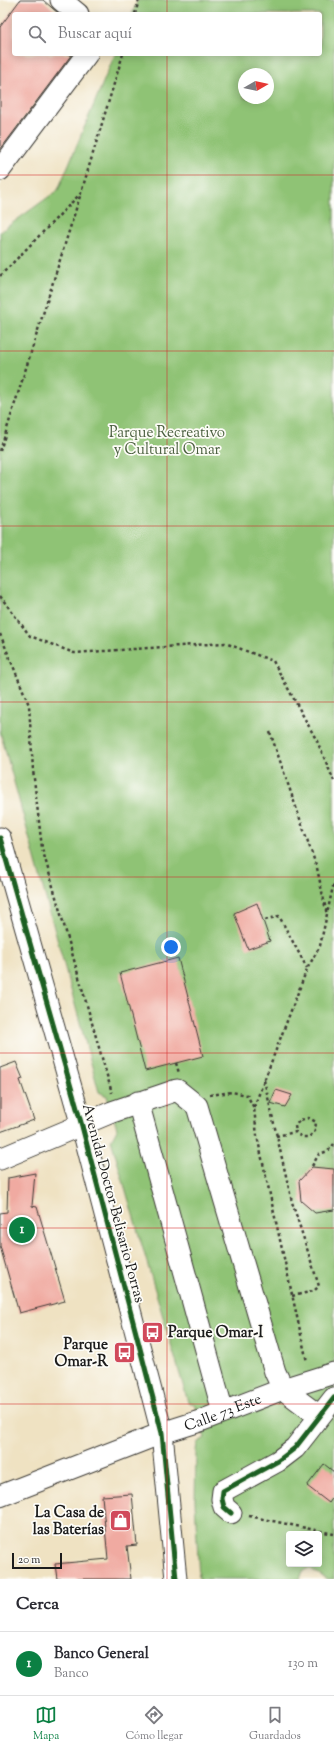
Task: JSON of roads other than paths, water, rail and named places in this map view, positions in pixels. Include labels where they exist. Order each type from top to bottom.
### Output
[{"type":"street","points":[[61,0],[76,12]]},
{"type":"street","points":[[0,170],[86,56]]},
{"type":"street","name":"Avenida Doctor Belisario Porras","points":[[0,838],[82,1126],[162,1433],[176,1579]]},
{"type":"street","points":[[0,1159],[138,1102],[177,1090],[197,1106],[275,1372],[283,1389],[319,1416]]},
{"type":"street","points":[[138,1102],[223,1412]]},
{"type":"street","name":"Calle 73 Este","points":[[0,1496],[162,1433],[200,1421],[283,1389],[334,1373]]},
{"type":"street","points":[[231,1512],[224,1507],[222,1499],[223,1491],[278,1461],[295,1448],[334,1398]]},
{"type":"place","name":"Banco General","points":[[22,1230]]},
{"type":"place","name":"Parque Omar-I","points":[[153,1332]]},
{"type":"place","name":"Parque Omar-R","points":[[124,1353]]},
{"type":"place","name":"La Casa de las Baterías","points":[[120,1521]]},
{"type":"park label","name":"Parque Recreativo y Cultural Omar","points":[[167,440]]}]
